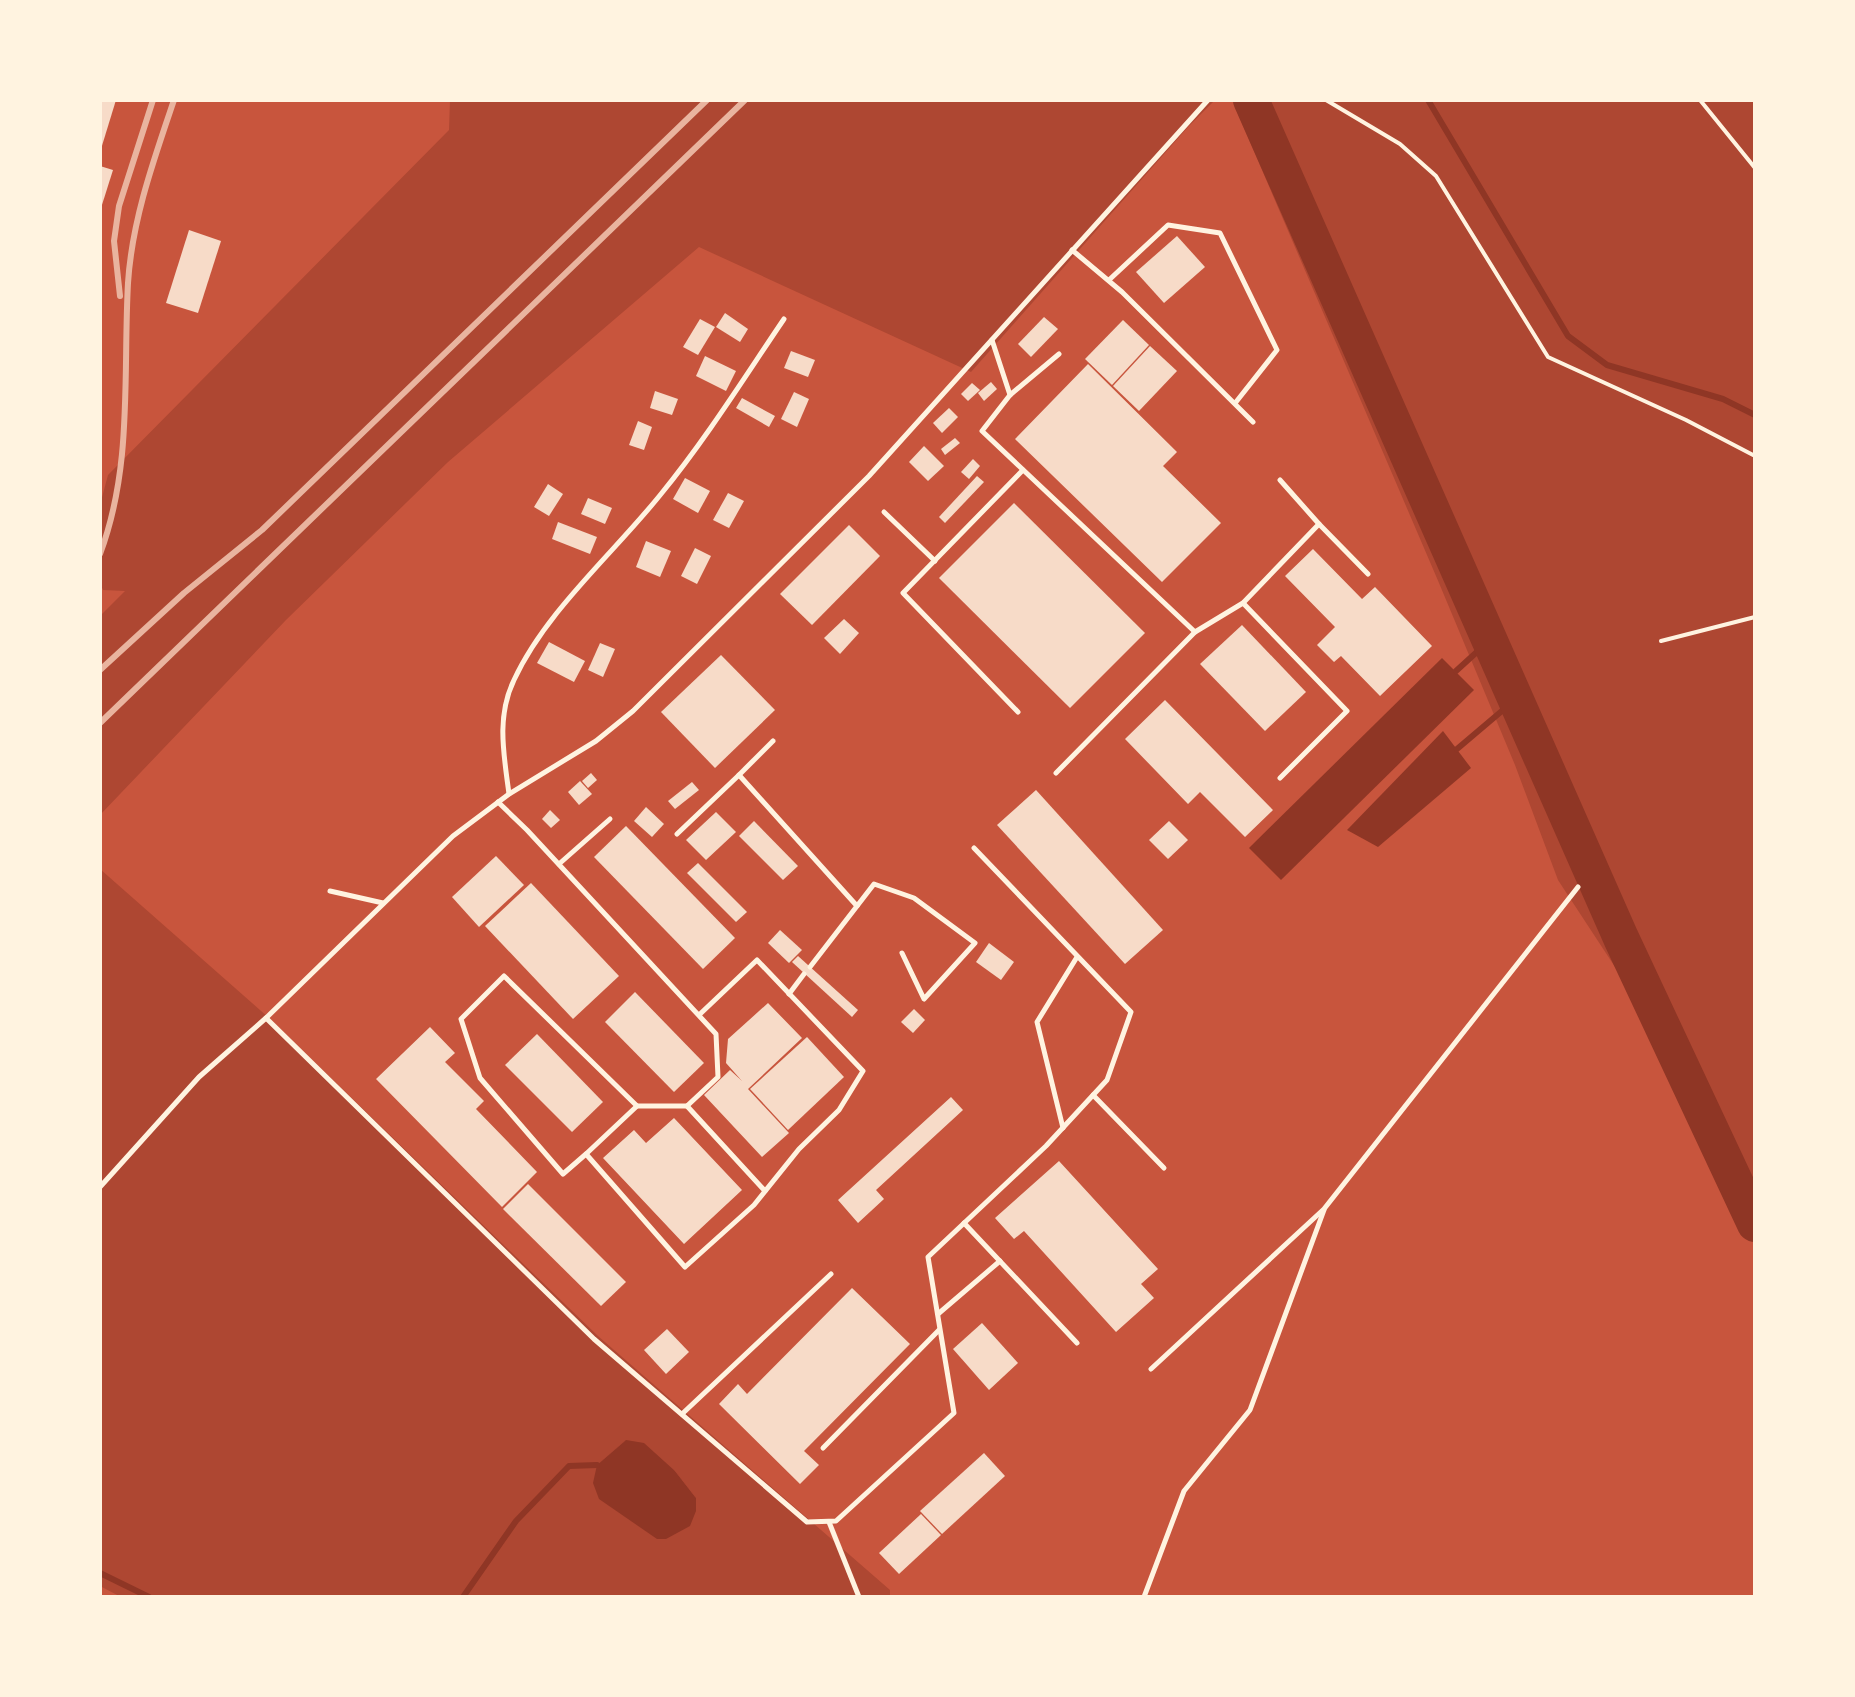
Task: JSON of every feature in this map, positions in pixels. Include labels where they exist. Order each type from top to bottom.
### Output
[{"type":"lane","points":[[100,1187],[199,1077],[266,1018],[453,836],[509,794],[596,741],[633,711],[869,476],[1206,101]]},
{"type":"lane","points":[[1109,280],[1168,225],[1220,233],[1277,350],[1236,402]]},
{"type":"lane","points":[[1072,250],[1109,280],[1253,422]]},
{"type":"lane","points":[[509,794],[501,729],[512,683],[537,639],[662,494],[784,319]]},
{"type":"lane","points":[[992,339],[1010,395]]},
{"type":"lane","points":[[1059,354],[1010,395],[982,431],[1195,632]]},
{"type":"lane","points":[[1018,712],[903,593],[1023,470]]},
{"type":"lane","points":[[1280,480],[1368,574]]},
{"type":"lane","points":[[884,512],[935,561]]},
{"type":"lane","points":[[1056,773],[1195,632],[1243,603],[1319,524]]},
{"type":"lane","points":[[1243,603],[1347,711],[1280,778]]},
{"type":"lane","points":[[677,834],[773,741]]},
{"type":"lane","points":[[739,775],[857,906]]},
{"type":"lane","points":[[498,802],[716,1034],[718,1077],[687,1106],[637,1106],[563,1174],[480,1078],[461,1019],[504,976],[637,1106]]},
{"type":"lane","points":[[559,864],[610,819]]},
{"type":"lane","points":[[266,1018],[594,1339],[807,1522],[836,1521],[954,1413],[928,1257],[1063,1128],[1107,1080],[1131,1012],[974,848]]},
{"type":"lane","points":[[810,967],[874,884],[914,898],[975,943],[924,999],[902,953]]},
{"type":"lane","points":[[1151,1369],[1324,1209],[1578,887]]},
{"type":"lane","points":[[330,891],[384,903]]},
{"type":"lane","points":[[1063,1128],[1037,1022],[1077,957]]},
{"type":"lane","points":[[586,1154],[685,1267],[754,1205],[799,1149],[839,1110],[863,1071],[757,960],[699,1015]]},
{"type":"lane","points":[[789,994],[804,974]]},
{"type":"lane","points":[[1093,1095],[1164,1168]]},
{"type":"lane","points":[[687,1106],[765,1191]]},
{"type":"lane","points":[[1144,1597],[1184,1491],[1250,1410],[1324,1209]]},
{"type":"lane","points":[[964,1223],[1077,1343]]},
{"type":"lane","points":[[938,1314],[1000,1261]]},
{"type":"lane","points":[[682,1414],[831,1274]]},
{"type":"lane","points":[[823,1448],[940,1330]]},
{"type":"lane","points":[[829,1522],[859,1597]]},
{"type":"path","points":[[1326,100],[1400,144],[1436,176],[1548,357],[1686,420],[1755,456]]},
{"type":"path","points":[[1700,100],[1755,168]]},
{"type":"path","points":[[1661,641],[1755,617]]},
{"type":"shaded area","points":[[450,100],[1215,100],[971,372],[699,247],[448,462],[286,620],[100,815],[100,616],[125,591],[103,590],[100,583],[100,505],[108,475],[449,130]]},
{"type":"shaded area","points":[[1232,100],[1755,100],[1755,1221],[1695,1089],[1558,880],[1515,765],[1439,583]]},
{"type":"shaded area","points":[[1442,658],[1474,690],[1281,880],[1249,848]]},
{"type":"shaded area","points":[[1443,731],[1471,768],[1378,847],[1347,830]]},
{"type":"shaded area","points":[[100,869],[269,1018],[598,1336],[890,1590],[890,1597],[121,1597],[100,1586]],"holes":[[[625,1441],[675,1471],[696,1498],[597,1465]]]},
{"type":"shaded area","points":[[626,1440],[644,1443],[675,1471],[696,1498],[696,1511],[690,1526],[666,1539],[657,1539],[599,1499],[593,1483],[597,1465]]},
{"type":"building","points":[[100,100],[116,100],[101,149],[100,149]]},
{"type":"building","points":[[100,166],[113,170],[101,208],[100,208]]},
{"type":"building","points":[[189,230],[221,241],[198,313],[166,303]]},
{"type":"building","points":[[1177,236],[1205,267],[1164,303],[1136,272]]},
{"type":"building","points":[[725,313],[748,329],[740,342],[716,327]]},
{"type":"building","points":[[1044,317],[1058,329],[1031,357],[1018,344]]},
{"type":"building","points":[[700,319],[715,327],[698,355],[683,347]]},
{"type":"building","points":[[1123,320],[1149,345],[1112,385],[1085,359]]},
{"type":"building","points":[[1150,346],[1177,371],[1139,411],[1113,386]]},
{"type":"building","points":[[791,351],[815,360],[808,377],[784,368]]},
{"type":"building","points":[[705,356],[736,371],[726,391],[696,376]]},
{"type":"building","points":[[1088,364],[1177,452],[1163,466],[1221,523],[1162,582],[1015,439]]},
{"type":"building","points":[[991,382],[997,389],[984,401],[978,393]]},
{"type":"building","points":[[972,383],[980,390],[968,401],[961,394]]},
{"type":"building","points":[[655,391],[678,399],[672,415],[650,408]]},
{"type":"building","points":[[794,392],[809,399],[797,427],[781,419]]},
{"type":"building","points":[[742,398],[775,416],[769,427],[736,408]]},
{"type":"building","points":[[949,408],[958,417],[942,433],[933,423]]},
{"type":"building","points":[[638,421],[652,427],[644,450],[629,445]]},
{"type":"building","points":[[955,438],[960,443],[945,455],[941,449]]},
{"type":"building","points":[[924,446],[944,466],[928,481],[909,462]]},
{"type":"building","points":[[973,459],[980,466],[969,479],[961,472]]},
{"type":"building","points":[[977,476],[984,482],[945,523],[939,517]]},
{"type":"building","points":[[685,478],[710,491],[698,513],[673,499]]},
{"type":"building","points":[[548,484],[563,494],[549,516],[534,507]]},
{"type":"building","points":[[728,493],[744,501],[729,528],[713,520]]},
{"type":"building","points":[[588,498],[612,508],[605,524],[581,514]]},
{"type":"building","points":[[1014,503],[1145,633],[1070,708],[939,578]]},
{"type":"building","points":[[558,522],[597,537],[590,554],[552,539]]},
{"type":"building","points":[[849,525],[880,556],[812,625],[780,594]]},
{"type":"building","points":[[646,541],[671,551],[660,577],[636,567]]},
{"type":"building","points":[[695,548],[711,556],[697,584],[681,576]]},
{"type":"building","points":[[1313,549],[1362,599],[1375,587],[1432,646],[1380,696],[1341,656],[1334,662],[1317,645],[1335,627],[1285,576]]},
{"type":"building","points":[[844,619],[859,633],[840,654],[824,638]]},
{"type":"building","points":[[1242,625],[1306,692],[1265,731],[1200,664]]},
{"type":"building","points":[[549,642],[585,661],[574,682],[537,663]]},
{"type":"building","points":[[600,643],[615,649],[603,677],[588,670]]},
{"type":"building","points":[[721,655],[775,710],[715,768],[661,712]]},
{"type":"building","points":[[1165,700],[1273,810],[1245,837],[1200,792],[1188,804],[1125,739]]},
{"type":"building","points":[[591,773],[597,780],[588,788],[582,781]]},
{"type":"building","points":[[580,781],[592,794],[579,805],[568,792]]},
{"type":"building","points":[[692,782],[699,790],[675,809],[668,801]]},
{"type":"building","points":[[1036,790],[1163,930],[1125,964],[997,825]]},
{"type":"building","points":[[646,807],[664,824],[652,837],[634,821]]},
{"type":"building","points":[[550,810],[560,820],[551,828],[542,819]]},
{"type":"building","points":[[716,812],[736,832],[706,860],[686,840]]},
{"type":"building","points":[[754,821],[798,866],[783,880],[739,836]]},
{"type":"building","points":[[1169,821],[1188,840],[1168,859],[1149,840]]},
{"type":"building","points":[[626,826],[735,938],[703,969],[594,857]]},
{"type":"building","points":[[496,856],[524,885],[479,927],[452,897]]},
{"type":"building","points":[[698,863],[747,912],[736,922],[687,873]]},
{"type":"building","points":[[531,883],[619,976],[573,1019],[485,926]]},
{"type":"building","points":[[780,930],[802,950],[789,963],[768,943]]},
{"type":"building","points":[[989,943],[1014,962],[1001,980],[976,962]]},
{"type":"building","points":[[798,956],[858,1010],[852,1017],[792,962]]},
{"type":"building","points":[[635,992],[704,1063],[674,1092],[605,1022]]},
{"type":"building","points":[[768,1003],[802,1038],[748,1089],[789,1133],[762,1157],[704,1095],[730,1070],[742,1081],[726,1063],[728,1039]]},
{"type":"building","points":[[914,1009],[925,1020],[913,1033],[901,1022]]},
{"type":"building","points":[[430,1027],[455,1053],[445,1062],[484,1101],[476,1109],[537,1172],[502,1207],[376,1079]]},
{"type":"building","points":[[537,1034],[603,1102],[572,1132],[505,1065]]},
{"type":"building","points":[[807,1037],[844,1077],[788,1130],[750,1089]]},
{"type":"building","points":[[951,1097],[963,1110],[876,1190],[884,1199],[858,1223],[838,1200]]},
{"type":"building","points":[[674,1118],[742,1190],[684,1244],[603,1158],[634,1130],[646,1143]]},
{"type":"building","points":[[1059,1161],[1158,1269],[1141,1284],[1154,1298],[1116,1332],[1024,1231],[1014,1239],[995,1218]]},
{"type":"building","points":[[528,1184],[626,1282],[601,1306],[503,1209]]},
{"type":"building","points":[[852,1288],[910,1344],[804,1451],[819,1465],[800,1484],[719,1404],[738,1384],[747,1394]]},
{"type":"building","points":[[982,1323],[1018,1363],[989,1390],[953,1349]]},
{"type":"building","points":[[667,1329],[689,1352],[666,1374],[644,1350]]},
{"type":"building","points":[[984,1453],[1005,1476],[942,1534],[920,1511]]},
{"type":"building","points":[[921,1514],[941,1535],[899,1574],[879,1553]]},
{"type":"waterway","points":[[1251,100],[1621,938],[1755,1224]]},
{"type":"waterway","points":[[1428,100],[1568,336],[1607,365],[1723,399],[1755,415]]},
{"type":"waterway","points":[[1456,671],[1490,640]]},
{"type":"waterway","points":[[1457,749],[1516,699]]},
{"type":"waterway","points":[[463,1597],[516,1521],[569,1466],[597,1465]]},
{"type":"waterway","points":[[100,1573],[149,1597]]},
{"type":"railway","points":[[120,296],[114,241],[119,206],[153,100]]},
{"type":"railway","points":[[100,554],[118,487],[122,454],[130,259],[145,190],[174,100]]},
{"type":"railway","points":[[100,670],[184,593],[262,530],[707,100]]},
{"type":"railway","points":[[100,723],[745,100]]}]
